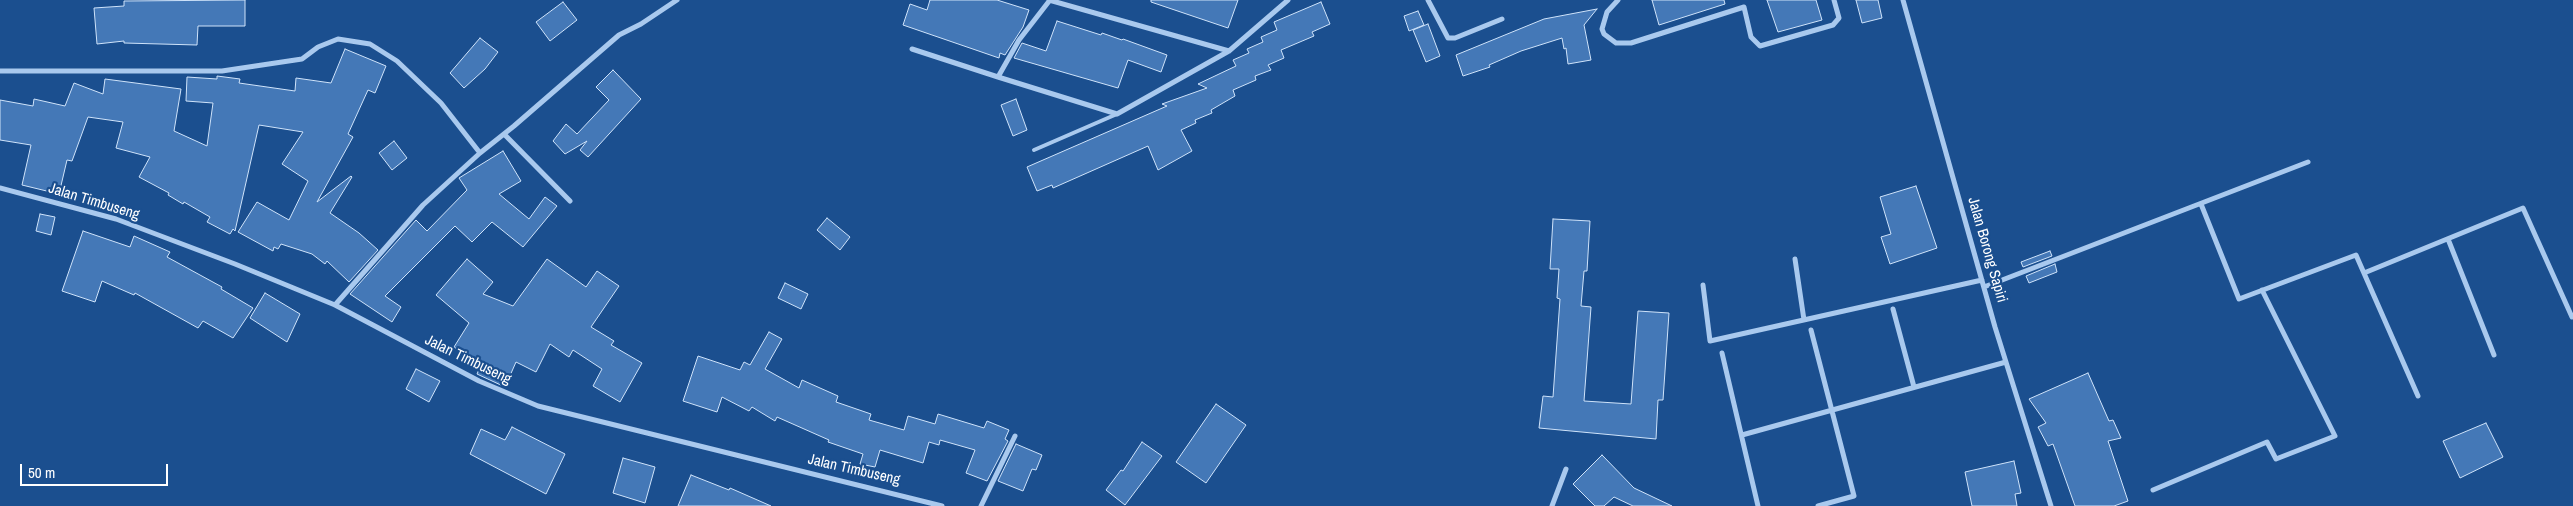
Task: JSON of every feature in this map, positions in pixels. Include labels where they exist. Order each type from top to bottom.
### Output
[{"type":"street","points":[[335,306],[423,206],[480,153],[619,35],[641,24],[677,0]]},
{"type":"street","points":[[998,77],[1019,40],[1049,0],[1067,2],[1229,52]]},
{"type":"street","points":[[912,49],[1117,114],[1229,52],[1288,0]]},
{"type":"street","points":[[1428,0],[1448,38],[1455,38],[1502,19]]},
{"type":"street","points":[[1618,0],[1607,12],[1602,28],[1604,34],[1611,40],[1621,44],[1631,43],[1744,7]]},
{"type":"street","points":[[1742,0],[1750,38],[1756,44],[1764,46],[1833,25],[1839,18],[1834,0]]},
{"type":"street","name":"Jalan Borong Sapiri","points":[[1903,0],[1984,287],[2051,506]]},
{"type":"street","points":[[0,71],[222,71],[302,59],[318,47],[338,39],[352,40],[370,44],[397,61],[441,102],[480,153]]},
{"type":"street","points":[[504,134],[570,201]]},
{"type":"street","points":[[1984,287],[2308,162]]},
{"type":"street","name":"Jalan Timbuseng","points":[[0,188],[116,219],[335,306],[478,380],[538,406],[942,506]]},
{"type":"street","points":[[2201,204],[2238,300],[2356,255],[2418,396]]},
{"type":"street","points":[[2364,273],[2523,208],[2572,317]]},
{"type":"street","points":[[2448,239],[2494,355]]},
{"type":"street","points":[[1796,259],[1804,320]]},
{"type":"street","points":[[1703,285],[1710,341],[1982,280]]},
{"type":"street","points":[[2153,490],[2267,442],[2276,459],[2335,436],[2262,290]]},
{"type":"street","points":[[1893,309],[1914,388]]},
{"type":"street","points":[[1812,330],[1854,496],[1818,506]]},
{"type":"street","points":[[1722,353],[1758,506]]},
{"type":"street","points":[[1742,435],[2006,362]]},
{"type":"street","points":[[981,506],[1016,436]]},
{"type":"street","points":[[1552,506],[1566,468]]},
{"type":"lane","points":[[1034,150],[1117,114]]},
{"type":"building","points":[[245,0],[245,26],[198,26],[197,45],[124,43],[124,41],[97,44],[94,8],[124,6],[124,1]]},
{"type":"building","points":[[930,0],[997,0],[1029,10],[1023,27],[1005,55],[1000,53],[999,58],[903,25],[910,4],[927,10]]},
{"type":"building","points":[[1151,0],[1238,0],[1228,28],[1151,2]]},
{"type":"building","points":[[1652,0],[1724,0],[1725,4],[1659,25]]},
{"type":"building","points":[[1767,0],[1816,0],[1822,20],[1778,32]]},
{"type":"building","points":[[1856,0],[1878,0],[1882,18],[1862,23]]},
{"type":"building","points":[[563,2],[577,20],[550,41],[536,22]]},
{"type":"building","points":[[1321,2],[1330,24],[1312,32],[1314,36],[1281,50],[1284,58],[1268,65],[1271,70],[1255,76],[1256,80],[1233,90],[1235,96],[1211,110],[1212,113],[1195,120],[1196,123],[1181,130],[1192,151],[1158,170],[1148,146],[1053,188],[1052,185],[1037,191],[1027,167],[1167,106],[1162,104],[1207,88],[1198,84],[1236,66],[1233,60],[1249,53],[1247,49],[1263,42],[1261,37],[1277,30],[1274,22]]},
{"type":"building","points":[[1597,9],[1584,25],[1591,60],[1568,64],[1566,48],[1564,49],[1562,38],[1521,51],[1489,65],[1490,67],[1463,76],[1456,55],[1544,19]]},
{"type":"building","points":[[1418,11],[1424,25],[1409,31],[1404,16]]},
{"type":"building","points":[[1057,21],[1101,35],[1102,33],[1123,39],[1167,55],[1161,72],[1128,60],[1118,88],[1014,58],[1022,43],[1046,51]]},
{"type":"building","points":[[1428,24],[1440,56],[1426,62],[1413,30]]},
{"type":"building","points":[[480,38],[498,52],[485,69],[464,88],[450,73]]},
{"type":"building","points":[[345,49],[386,66],[375,93],[368,90],[348,134],[353,137],[317,202],[352,177],[330,213],[359,233],[378,250],[349,282],[327,261],[325,264],[312,254],[281,244],[278,249],[274,247],[273,251],[238,232],[257,202],[289,220],[308,181],[282,164],[303,132],[259,125],[235,231],[233,229],[230,234],[207,222],[210,217],[184,202],[183,204],[168,195],[169,193],[139,177],[150,157],[116,148],[123,122],[88,117],[72,161],[67,160],[59,194],[22,185],[31,145],[0,140],[0,100],[33,106],[34,99],[65,106],[74,83],[103,94],[105,79],[181,89],[174,131],[207,146],[213,103],[186,101],[187,77],[217,79],[217,76],[240,79],[239,83],[295,91],[296,78],[331,83]]},
{"type":"building","points":[[613,70],[641,99],[588,157],[580,150],[587,141],[565,154],[553,141],[566,124],[577,134],[609,100],[596,87]]},
{"type":"building","points":[[1016,99],[1027,130],[1013,136],[1001,105]]},
{"type":"building","points":[[394,141],[407,158],[392,170],[379,153]]},
{"type":"building","points":[[503,151],[521,181],[499,194],[529,219],[545,197],[557,206],[523,247],[492,222],[472,242],[455,226],[385,296],[401,307],[392,322],[350,294],[416,220],[427,231],[467,190],[459,178]]},
{"type":"building","points":[[1916,186],[1937,248],[1890,264],[1881,237],[1891,234],[1880,197]]},
{"type":"building","points":[[40,214],[55,217],[51,235],[36,231]]},
{"type":"building","points":[[827,218],[850,237],[840,250],[817,230]]},
{"type":"building","points":[[1553,219],[1590,221],[1587,271],[1584,271],[1581,306],[1591,307],[1584,401],[1631,404],[1638,311],[1669,313],[1663,400],[1658,400],[1656,439],[1539,428],[1543,396],[1553,397],[1560,299],[1557,298],[1559,269],[1550,269]]},
{"type":"building","points":[[83,231],[130,247],[134,236],[170,252],[167,257],[222,287],[221,289],[253,308],[233,338],[203,321],[198,328],[135,293],[134,295],[102,281],[95,302],[62,291]]},
{"type":"building","points":[[2050,251],[2052,256],[2023,267],[2021,262]]},
{"type":"building","points":[[467,259],[493,282],[483,294],[513,306],[547,259],[586,287],[597,271],[619,286],[591,327],[614,341],[611,345],[642,363],[620,402],[593,386],[602,369],[573,350],[569,357],[550,344],[536,372],[516,362],[505,387],[477,374],[481,365],[454,347],[469,323],[436,295]]},
{"type":"building","points":[[2055,264],[2057,272],[2029,283],[2026,276]]},
{"type":"building","points":[[785,283],[808,294],[801,309],[778,298]]},
{"type":"building","points":[[265,293],[300,314],[287,342],[250,318]]},
{"type":"building","points":[[769,332],[782,339],[765,369],[799,388],[802,380],[838,396],[836,402],[871,414],[869,420],[904,430],[908,416],[935,424],[938,414],[984,428],[987,421],[1009,430],[1005,439],[1008,441],[987,481],[966,473],[975,450],[940,440],[939,445],[929,442],[923,463],[880,450],[875,467],[860,464],[863,454],[828,442],[829,440],[777,417],[775,421],[752,407],[749,411],[722,397],[717,412],[683,401],[698,356],[740,370],[744,362],[750,365]]},
{"type":"building","points":[[416,369],[440,381],[429,402],[406,389]]},
{"type":"building","points":[[2088,373],[2109,421],[2113,420],[2121,438],[2108,441],[2128,501],[2114,506],[2075,506],[2053,444],[2048,446],[2038,427],[2046,423],[2029,399]]},
{"type":"building","points":[[1216,404],[1246,425],[1206,483],[1176,462]]},
{"type":"building","points":[[2486,423],[2503,457],[2460,478],[2443,441]]},
{"type":"building","points":[[512,427],[565,454],[546,494],[470,454],[481,429],[505,440]]},
{"type":"building","points":[[1142,442],[1162,456],[1125,505],[1106,490],[1121,470],[1123,471]]},
{"type":"building","points":[[1016,444],[1042,455],[1036,470],[1032,469],[1023,491],[998,481]]},
{"type":"building","points":[[1602,455],[1634,488],[1672,506],[1633,506],[1614,497],[1604,506],[1595,506],[1573,484]]},
{"type":"building","points":[[623,458],[655,467],[645,503],[613,493]]},
{"type":"building","points":[[2014,461],[2021,493],[2015,494],[2017,506],[1972,506],[1965,472]]},
{"type":"building","points":[[691,475],[729,490],[730,488],[771,506],[678,506]]}]
